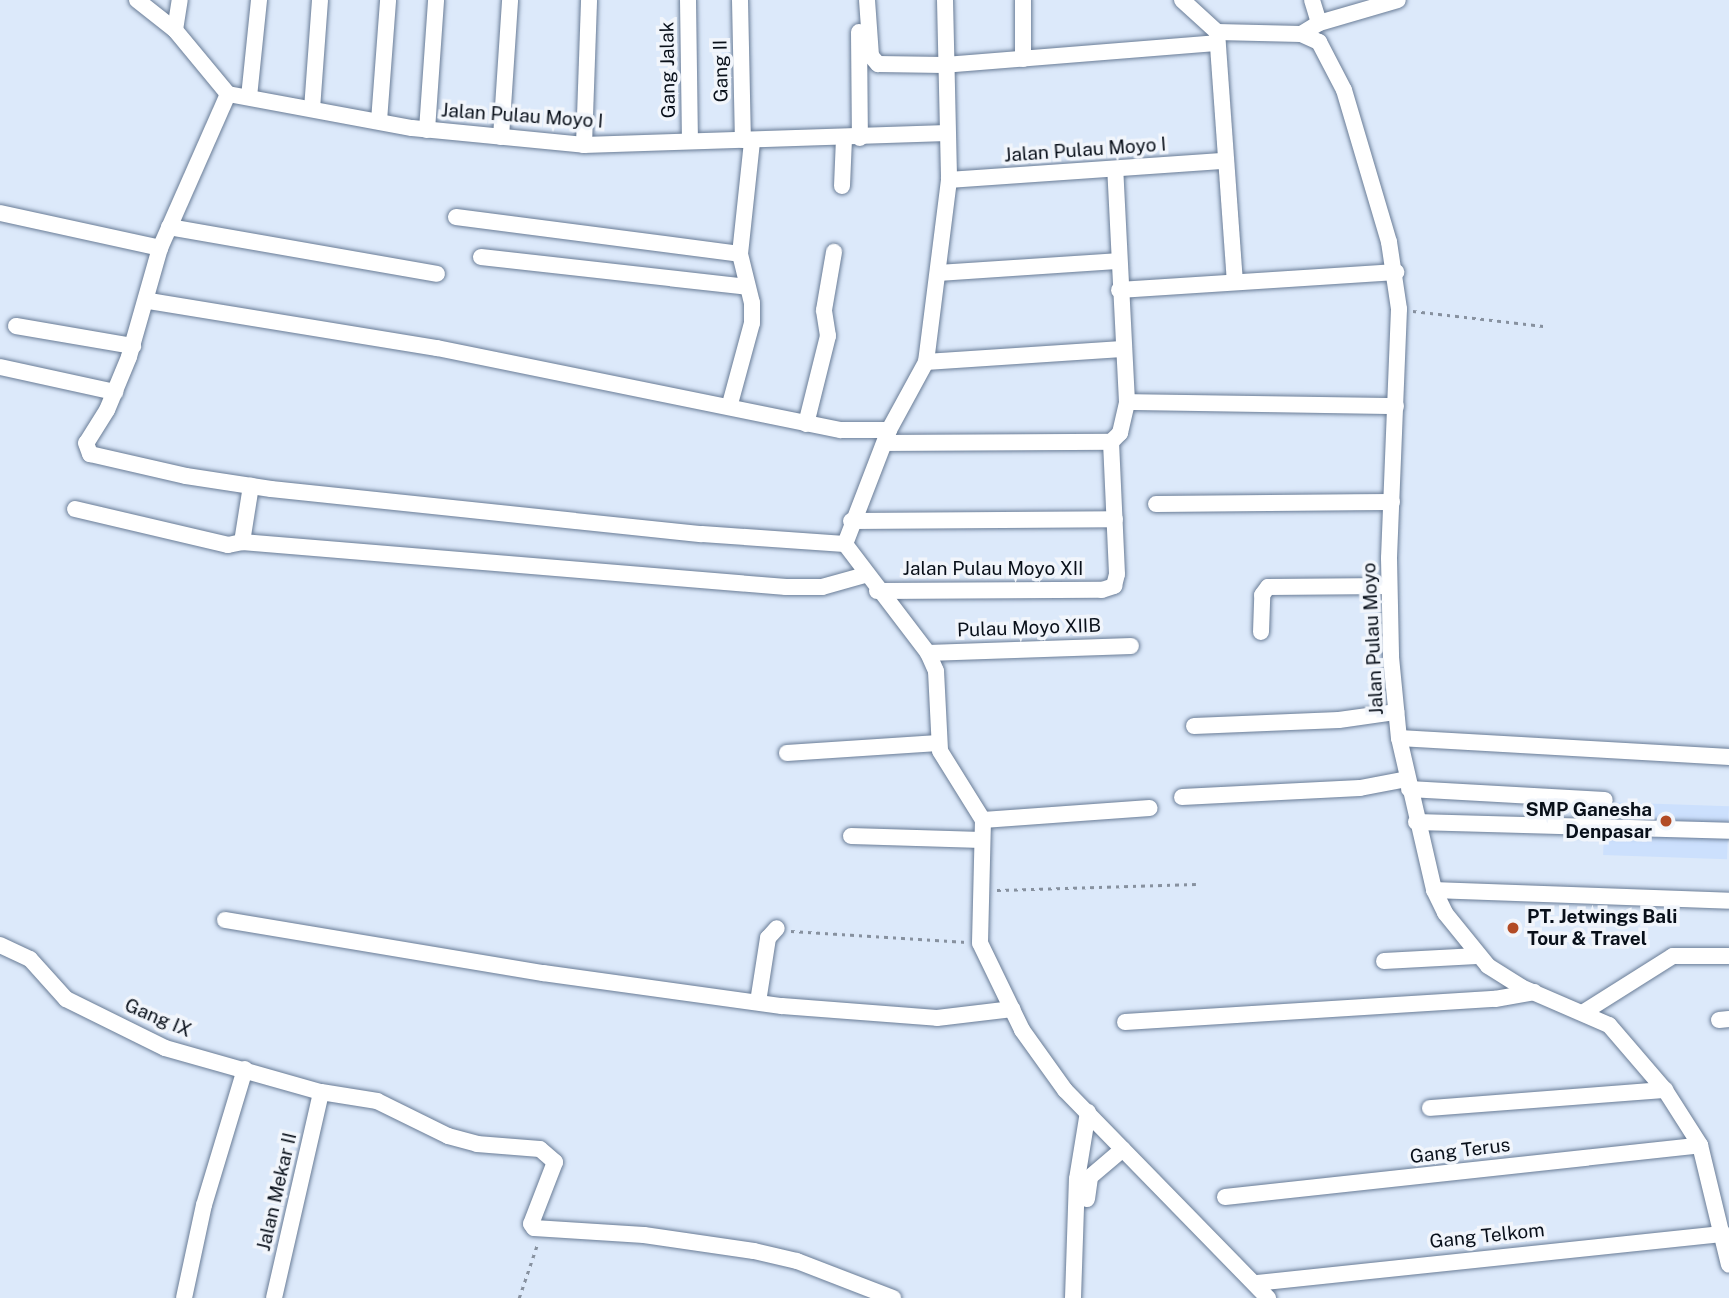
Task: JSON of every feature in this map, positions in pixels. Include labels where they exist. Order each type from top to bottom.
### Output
[{"type":"street","points":[[137,0],[175,30],[228,94],[160,247],[149,301],[115,393],[86,443],[90,454],[105,460],[251,486],[552,519],[845,544]]},
{"type":"street","points":[[175,30],[180,0]]},
{"type":"street","points":[[249,96],[259,0]]},
{"type":"street","points":[[312,109],[320,0]]},
{"type":"street","points":[[379,121],[388,0]]},
{"type":"street","points":[[427,130],[436,0]]},
{"type":"street","points":[[501,137],[510,0]]},
{"type":"street","points":[[583,145],[589,0]]},
{"type":"street","name":"Gang Jalak","points":[[688,0],[690,138]]},
{"type":"street","name":"Gang II","points":[[730,404],[752,323],[740,254],[748,141],[740,0]]},
{"type":"street","points":[[842,186],[852,138],[859,0]]},
{"type":"street","points":[[867,0],[874,61],[944,65],[1217,37],[1301,34],[1318,23],[1398,0]]},
{"type":"street","points":[[945,0],[944,65],[949,180],[926,362],[881,433],[845,544],[864,575],[928,653],[936,671],[931,743],[983,820],[980,943],[1012,1009],[1047,1068],[1088,1128],[1256,1283],[1268,1298]]},
{"type":"street","points":[[1023,0],[1023,59]]},
{"type":"street","points":[[1182,0],[1217,37],[1224,161],[1235,281]]},
{"type":"street","points":[[1312,0],[1318,23]]},
{"type":"street","name":"Jalan Pulau Moyo","points":[[1301,34],[1319,42],[1338,74],[1396,272],[1399,309],[1389,586],[1396,712],[1416,822],[1434,890],[1445,913],[1477,956],[1503,978],[1584,1012],[1615,1031],[1665,1090],[1700,1145],[1729,1265]]},
{"type":"street","name":"Jalan Pulau Moyo I","points":[[228,94],[427,130],[583,145],[690,138],[748,141],[947,133]]},
{"type":"street","name":"Jalan Pulau Moyo I","points":[[949,180],[1224,161]]},
{"type":"street","points":[[149,301],[437,348],[730,404],[806,424],[881,433],[1111,442],[1120,433],[1127,402],[1117,261],[1115,169]]},
{"type":"street","points":[[0,213],[160,247]]},
{"type":"street","points":[[456,217],[740,254]]},
{"type":"street","points":[[169,227],[436,274]]},
{"type":"street","points":[[806,424],[828,336],[824,310],[834,252]]},
{"type":"street","points":[[481,257],[747,287]]},
{"type":"street","points":[[938,273],[1117,261]]},
{"type":"street","points":[[1119,290],[1396,272]]},
{"type":"street","points":[[16,326],[132,346]]},
{"type":"street","points":[[926,362],[1122,349]]},
{"type":"street","points":[[0,367],[115,393]]},
{"type":"street","points":[[1127,402],[1396,406]]},
{"type":"street","points":[[851,521],[1115,519],[1111,442]]},
{"type":"street","points":[[242,542],[251,486]]},
{"type":"street","points":[[1156,504],[1392,502]]},
{"type":"street","points":[[75,509],[228,545],[242,542],[786,587],[822,587],[864,575]]},
{"type":"street","name":"Jalan Pulau Moyo XII","points":[[877,591],[1109,589],[1117,574],[1115,519]]},
{"type":"street","points":[[1261,632],[1262,595],[1268,587],[1389,586]]},
{"type":"street","name":"Pulau Moyo XIIB","points":[[928,653],[1131,646]]},
{"type":"street","points":[[1194,726],[1339,720],[1396,712]]},
{"type":"street","points":[[1399,738],[1729,757]]},
{"type":"street","points":[[787,753],[931,743]]},
{"type":"street","points":[[1182,797],[1408,784],[1605,800]]},
{"type":"street","points":[[983,820],[1150,808]]},
{"type":"street","points":[[1416,822],[1729,831]]},
{"type":"street","points":[[851,836],[982,841]]},
{"type":"street","points":[[1434,890],[1729,901]]},
{"type":"street","points":[[225,920],[543,973],[758,1003],[911,1018],[1012,1009]]},
{"type":"street","points":[[758,1003],[768,938],[777,929]]},
{"type":"street","name":"Gang IX","points":[[0,945],[30,959],[66,999],[158,1045],[245,1069],[320,1094],[377,1101],[437,1131],[477,1144],[522,1146],[550,1155],[554,1168],[531,1224],[541,1230]]},
{"type":"street","points":[[1384,961],[1477,956]]},
{"type":"street","points":[[1584,1012],[1673,956],[1729,956]]},
{"type":"street","points":[[1125,1022],[1495,999],[1534,992]]},
{"type":"street","points":[[184,1298],[204,1205],[245,1069]]},
{"type":"street","points":[[1430,1108],[1665,1090]]},
{"type":"street","name":"Jalan Mekar II","points":[[274,1298],[320,1094]]},
{"type":"street","points":[[1073,1298],[1077,1179],[1088,1128]]},
{"type":"street","name":"Gang Terus","points":[[1225,1197],[1700,1145]]},
{"type":"street","points":[[1080,1298],[1086,1189],[1094,1171],[1118,1155]]},
{"type":"street","points":[[541,1230],[644,1235],[754,1251],[807,1264],[893,1298]]},
{"type":"street","name":"Gang Telkom","points":[[1256,1283],[1723,1234]]},
{"type":"path","points":[[1399,309],[1543,326]]},
{"type":"path","points":[[980,891],[1196,884]]},
{"type":"path","points":[[777,929],[980,943]]},
{"type":"path","points":[[519,1298],[541,1230]]},
{"type":"shaded area","name":"SMP Ganesha Denpasar","points":[[1605,802],[1729,806],[1727,859],[1603,855]]},
{"type":"place","name":"SMP Ganesha Denpasar","points":[[1666,821]]},
{"type":"place","name":"PT. Jetwings Bali Tour & Travel","points":[[1513,928]]}]
